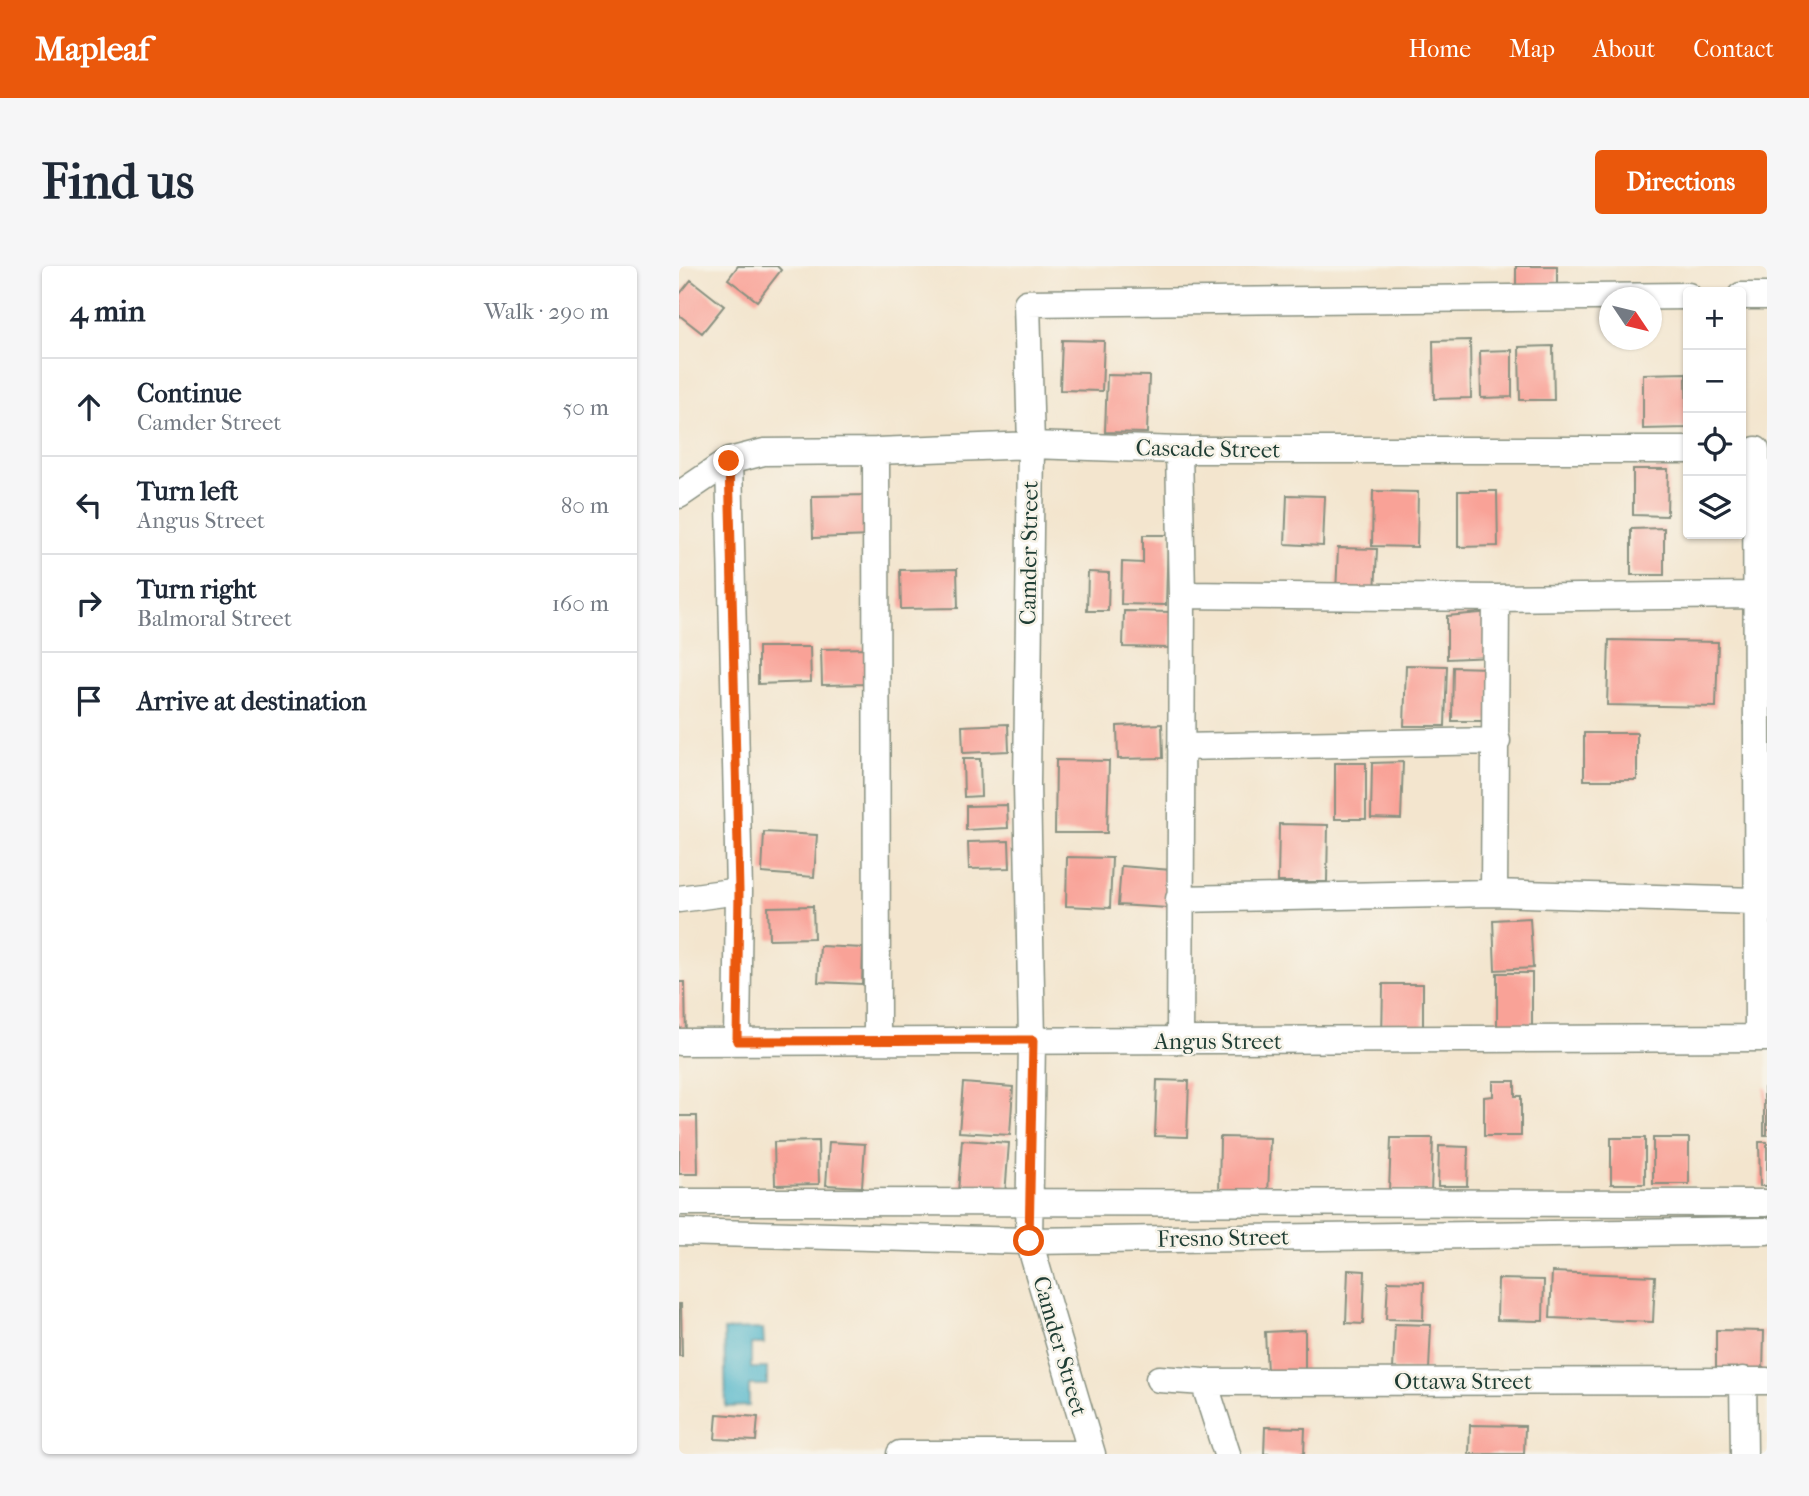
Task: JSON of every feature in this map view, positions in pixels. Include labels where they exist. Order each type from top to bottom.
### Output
[{"type":"street","name":"Camder Street","points":[[1092,1454],[1029,1241],[1033,1040],[1027,784],[1031,445],[1027,303],[1683,296]]},
{"type":"street","points":[[1746,296],[1767,296]]},
{"type":"street","name":"Cascade Street","points":[[679,495],[729,461],[764,452],[1031,445],[1179,450],[1683,450]]},
{"type":"street","points":[[1179,450],[1182,595],[1180,1041]]},
{"type":"street","points":[[1755,450],[1755,901],[1762,1038]]},
{"type":"street","points":[[876,451],[877,1040]]},
{"type":"street","points":[[729,461],[739,891],[737,1041]]},
{"type":"street","points":[[1182,595],[1496,598],[1755,595]]},
{"type":"street","points":[[1495,893],[1496,598]]},
{"type":"street","points":[[1181,747],[1497,741]]},
{"type":"street","points":[[679,899],[739,891]]},
{"type":"street","points":[[1179,899],[1495,893],[1755,901]]},
{"type":"street","name":"Angus Street","points":[[679,1042],[1762,1038]]},
{"type":"street","name":"Fresno Street","points":[[679,1202],[1767,1203]]},
{"type":"street","name":"Fresno Street","points":[[679,1232],[1029,1241],[1767,1231]]},
{"type":"street","name":"Ottawa Street","points":[[1159,1379],[1204,1382],[1755,1380]]},
{"type":"street","points":[[1744,1454],[1755,1380]]},
{"type":"street","points":[[1204,1382],[1227,1454]]},
{"type":"street","points":[[900,1454],[1092,1454]]},
{"type":"water","points":[[763,1329],[764,1344],[751,1344],[751,1368],[767,1368],[767,1385],[749,1385],[749,1406],[726,1407],[724,1330]]},
{"type":"building","points":[[738,266],[777,266],[781,270],[757,301],[728,279]]},
{"type":"building","points":[[1516,266],[1557,266],[1557,296],[1516,297]]},
{"type":"building","points":[[691,280],[724,306],[702,333],[679,315],[679,295]]},
{"type":"building","points":[[1062,340],[1104,341],[1102,391],[1060,390]]},
{"type":"building","points":[[1470,340],[1471,398],[1434,399],[1433,341]]},
{"type":"building","points":[[1553,346],[1554,400],[1520,400],[1519,347]]},
{"type":"building","points":[[1512,350],[1512,397],[1481,398],[1480,351]]},
{"type":"building","points":[[1683,373],[1683,428],[1643,429],[1643,374]]},
{"type":"building","points":[[1107,375],[1149,376],[1147,433],[1105,432]]},
{"type":"building","points":[[1633,469],[1668,469],[1667,516],[1633,515]]},
{"type":"building","points":[[1373,491],[1418,492],[1417,547],[1372,546]]},
{"type":"building","points":[[1458,491],[1497,491],[1498,546],[1458,547]]},
{"type":"building","points":[[871,495],[872,536],[813,538],[812,496]]},
{"type":"building","points":[[1287,495],[1325,496],[1323,546],[1285,544]]},
{"type":"building","points":[[1664,528],[1664,575],[1631,575],[1631,529]]},
{"type":"building","points":[[1143,535],[1168,535],[1166,605],[1121,604],[1122,562],[1143,563]]},
{"type":"building","points":[[1338,548],[1377,549],[1375,594],[1336,593]]},
{"type":"building","points":[[957,569],[958,608],[901,609],[900,570]]},
{"type":"building","points":[[1088,572],[1109,573],[1108,611],[1087,611]]},
{"type":"building","points":[[1124,611],[1173,612],[1171,648],[1123,647]]},
{"type":"building","points":[[1491,612],[1492,657],[1447,659],[1447,616]]},
{"type":"building","points":[[1609,640],[1718,642],[1716,707],[1607,705]]},
{"type":"building","points":[[758,647],[810,647],[811,682],[758,684]]},
{"type":"building","points":[[869,648],[870,684],[822,685],[821,649]]},
{"type":"building","points":[[1406,665],[1447,666],[1445,726],[1404,726]]},
{"type":"building","points":[[1453,667],[1490,668],[1489,721],[1452,721]]},
{"type":"building","points":[[1008,724],[1009,751],[963,753],[962,726]]},
{"type":"building","points":[[1162,724],[1163,758],[1118,759],[1117,726]]},
{"type":"building","points":[[1584,733],[1637,733],[1637,780],[1584,780]]},
{"type":"building","points":[[963,759],[980,759],[981,796],[964,797]]},
{"type":"building","points":[[1056,760],[1109,761],[1107,833],[1055,833]]},
{"type":"building","points":[[1403,762],[1401,819],[1371,818],[1372,763]]},
{"type":"building","points":[[1335,763],[1366,763],[1366,819],[1335,819]]},
{"type":"building","points":[[1007,805],[1008,828],[966,830],[966,806]]},
{"type":"building","points":[[1279,824],[1328,825],[1327,882],[1278,882]]},
{"type":"building","points":[[764,832],[817,835],[814,877],[762,873]]},
{"type":"building","points":[[1009,841],[1010,868],[969,869],[968,842]]},
{"type":"building","points":[[1067,857],[1112,858],[1110,908],[1066,906]]},
{"type":"building","points":[[1121,866],[1171,870],[1168,908],[1118,905]]},
{"type":"building","points":[[813,906],[814,938],[769,939],[768,907]]},
{"type":"building","points":[[1530,918],[1533,968],[1495,970],[1493,920]]},
{"type":"building","points":[[820,946],[863,948],[862,984],[818,982]]},
{"type":"building","points":[[1497,973],[1532,973],[1532,1029],[1497,1029]]},
{"type":"building","points":[[679,982],[685,982],[686,1042],[679,1042]]},
{"type":"building","points":[[1383,984],[1423,984],[1423,1039],[1382,1039]]},
{"type":"building","points":[[1157,1080],[1189,1081],[1187,1137],[1155,1136]]},
{"type":"building","points":[[1493,1081],[1515,1081],[1515,1096],[1521,1096],[1521,1136],[1484,1136],[1484,1097],[1493,1096]]},
{"type":"building","points":[[963,1083],[1013,1087],[1010,1135],[959,1132]]},
{"type":"building","points":[[1764,1088],[1767,1088],[1767,1135],[1764,1135]]},
{"type":"building","points":[[679,1116],[697,1116],[698,1174],[679,1174]]},
{"type":"building","points":[[1220,1137],[1270,1138],[1268,1197],[1219,1196]]},
{"type":"building","points":[[1391,1138],[1433,1138],[1431,1192],[1389,1191]]},
{"type":"building","points":[[1611,1138],[1645,1138],[1645,1184],[1611,1184]]},
{"type":"building","points":[[1653,1138],[1689,1138],[1689,1184],[1653,1184]]},
{"type":"building","points":[[962,1140],[1009,1143],[1005,1195],[958,1192]]},
{"type":"building","points":[[818,1141],[819,1184],[775,1185],[774,1142]]},
{"type":"building","points":[[829,1142],[865,1144],[862,1187],[826,1185]]},
{"type":"building","points":[[1759,1142],[1767,1142],[1767,1186],[1760,1186]]},
{"type":"building","points":[[1439,1146],[1468,1147],[1467,1186],[1438,1186]]},
{"type":"building","points":[[1348,1270],[1365,1271],[1363,1324],[1346,1323]]},
{"type":"building","points":[[1552,1272],[1655,1276],[1653,1322],[1550,1318]]},
{"type":"building","points":[[1498,1279],[1544,1280],[1543,1321],[1497,1320]]},
{"type":"building","points":[[1388,1281],[1424,1282],[1423,1320],[1386,1319]]},
{"type":"building","points":[[681,1304],[682,1356],[679,1356]]},
{"type":"building","points":[[1395,1324],[1431,1325],[1429,1370],[1393,1370]]},
{"type":"building","points":[[1305,1330],[1305,1370],[1267,1372],[1265,1332]]},
{"type":"building","points":[[1716,1330],[1764,1331],[1763,1374],[1716,1373]]},
{"type":"building","points":[[717,1414],[758,1417],[756,1441],[715,1439]]},
{"type":"building","points":[[1470,1425],[1525,1426],[1524,1454],[1469,1454]]},
{"type":"building","points":[[1265,1427],[1305,1428],[1304,1454],[1264,1454]]},
{"type":"route","points":[[729,461],[739,891],[737,1041],[1033,1040],[1029,1241]]}]
